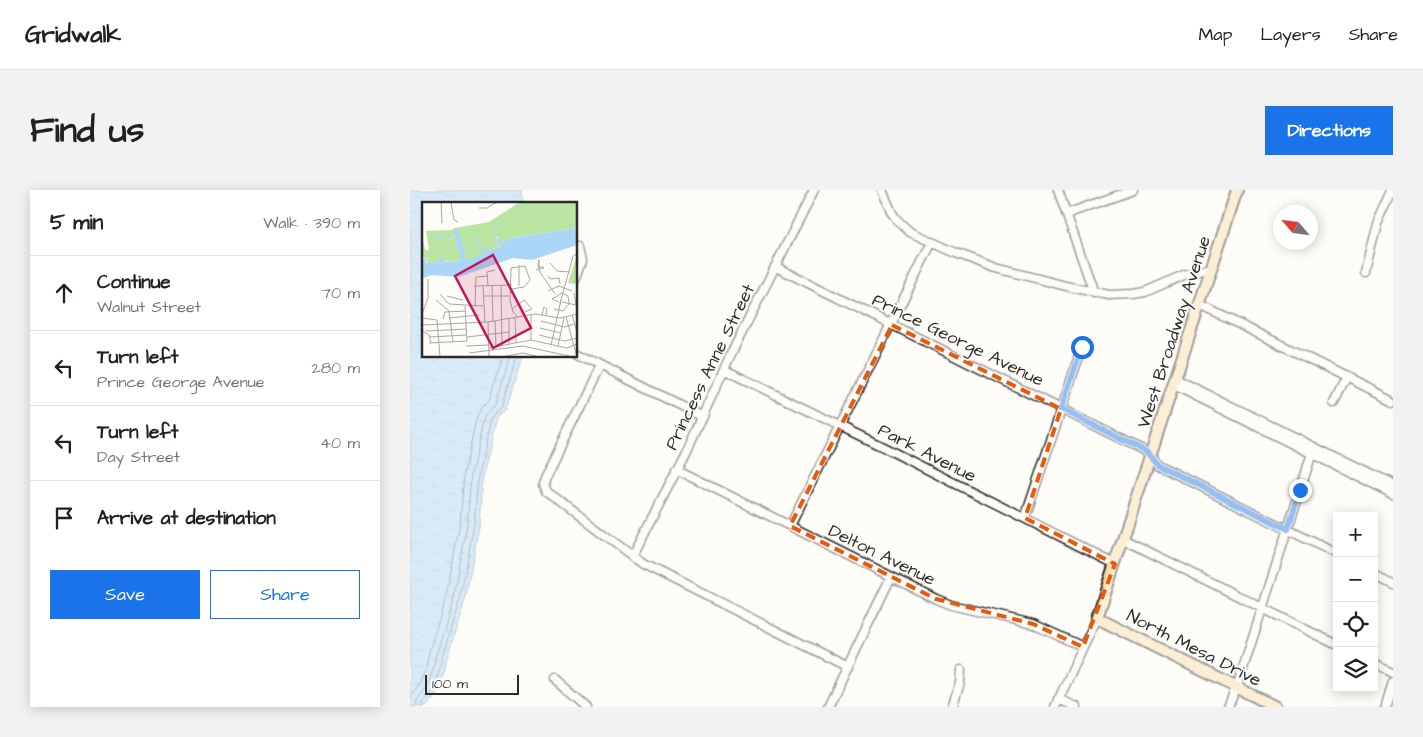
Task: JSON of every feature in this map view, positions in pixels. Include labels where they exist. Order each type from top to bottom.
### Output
[{"type":"main road","name":"West Broadway Avenue","points":[[1097,618],[1237,190]]},
{"type":"main road","name":"North Mesa Drive","points":[[1097,618],[1276,707]]},
{"type":"street","name":"Princess Anne Street","points":[[632,557],[814,190]]},
{"type":"street","points":[[882,190],[892,213],[910,232],[974,260],[1014,273],[1094,293],[1122,295],[1145,292],[1186,274],[1212,268]]},
{"type":"street","points":[[1058,190],[1094,293]]},
{"type":"street","points":[[1066,214],[1133,190]]},
{"type":"street","points":[[1366,273],[1378,223],[1393,190]]},
{"type":"street","points":[[790,526],[932,242]]},
{"type":"street","points":[[578,273],[583,259],[580,246]]},
{"type":"street","name":"Prince George Avenue","points":[[776,267],[1143,450],[1158,465],[1333,552]]},
{"type":"street","points":[[1200,305],[1393,400]]},
{"type":"street","points":[[1024,518],[1082,347]]},
{"type":"street","points":[[578,354],[703,417]]},
{"type":"street","points":[[599,366],[545,476],[543,481],[546,490],[642,564],[848,667]]},
{"type":"street","name":"Park Avenue","points":[[724,370],[1115,564]]},
{"type":"street","points":[[1334,403],[1347,377]]},
{"type":"street","points":[[1175,382],[1312,450],[1393,494]]},
{"type":"street","points":[[1312,450],[1393,486]]},
{"type":"street","points":[[1228,707],[1237,687],[1263,608],[1312,450]]},
{"type":"street","name":"Delton Avenue","points":[[676,470],[951,605],[1033,624],[1083,647]]},
{"type":"street","points":[[1123,539],[1333,643]]},
{"type":"street","points":[[1378,574],[1393,582]]},
{"type":"street","points":[[828,707],[891,577]]},
{"type":"street","name":"West Broadway Avenue","points":[[1055,707],[1097,618]]},
{"type":"street","points":[[1378,665],[1393,672]]},
{"type":"street","points":[[952,707],[960,683],[961,670]]},
{"type":"street","points":[[555,680],[586,707]]},
{"type":"street","points":[[1385,707],[1391,693],[1393,681]]},
{"type":"street","points":[[1058,699],[1077,707]]},
{"type":"highlighted area","points":[[892,325],[1061,409],[1025,518],[1115,564],[1083,647],[1033,624],[936,599],[790,526]]},
{"type":"water","points":[[410,190],[522,190],[523,202],[422,202],[422,358],[522,358],[505,410],[496,418],[482,477],[479,526],[465,600],[444,673],[436,694],[426,707],[410,707]]},
{"type":"route","points":[[1082,347],[1061,409],[1147,452],[1158,465],[1288,529],[1300,490]]}]
